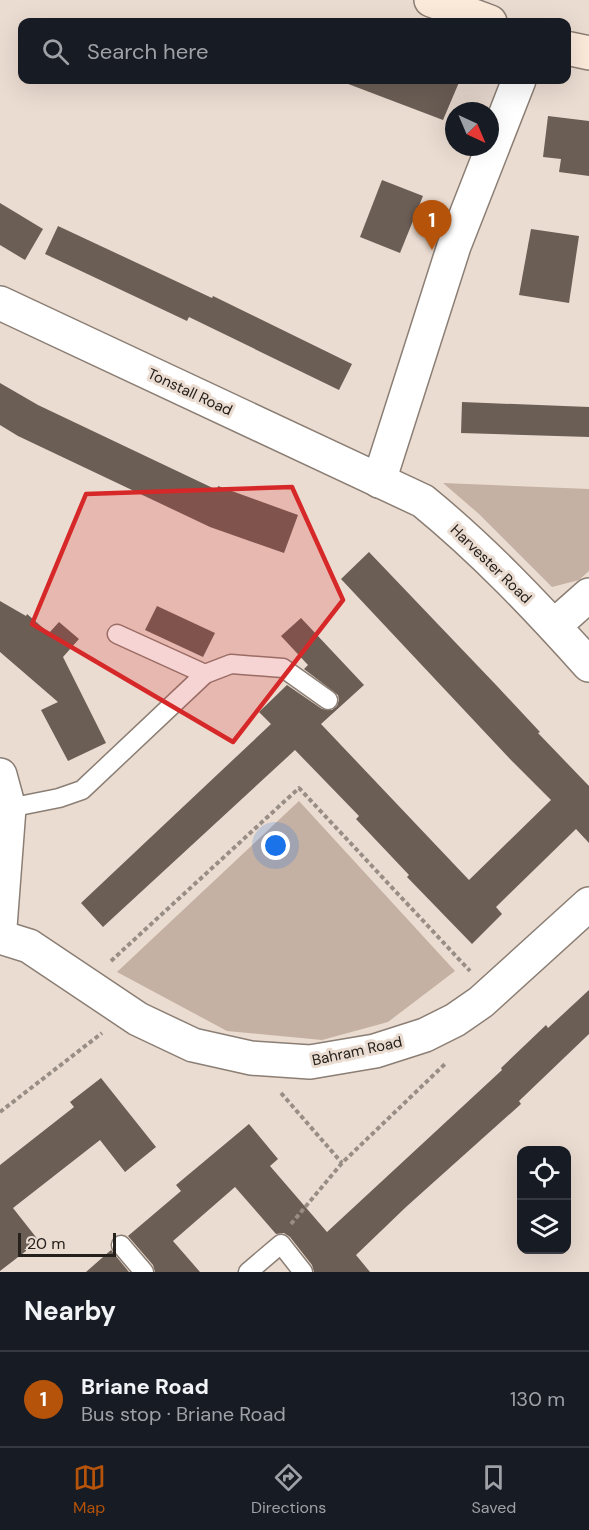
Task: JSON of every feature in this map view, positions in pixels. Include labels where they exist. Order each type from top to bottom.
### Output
[{"type":"main road","points":[[431,0],[479,18]]},
{"type":"main road","points":[[571,49],[589,53]]},
{"type":"street","points":[[379,481],[454,246],[517,84]]},
{"type":"street","name":"Tonstall Road","points":[[0,303],[379,481]]},
{"type":"street","name":"Harvester Road","points":[[379,481],[423,501],[463,534],[554,626],[589,665]]},
{"type":"street","points":[[554,626],[589,595]]},
{"type":"street","points":[[0,775],[9,808],[0,927]]},
{"type":"street","name":"Bahram Road","points":[[0,937],[29,946],[138,1019],[193,1045],[251,1058],[310,1062],[375,1051],[425,1035],[456,1020],[491,993],[588,905]]},
{"type":"lane","points":[[117,634],[205,674]]},
{"type":"lane","points":[[9,808],[59,798],[82,790],[205,674],[231,664],[283,668],[327,700]]},
{"type":"lane","points":[[248,1272],[281,1244],[303,1272]]},
{"type":"lane","points":[[121,1245],[144,1272]]},
{"type":"path","points":[[86,984],[299,788],[491,993]]},
{"type":"path","points":[[0,1112],[128,1012]]},
{"type":"path","points":[[281,1244],[293,1218],[342,1163],[452,1057]]},
{"type":"path","points":[[251,1058],[342,1163]]},
{"type":"highlighted area","points":[[292,487],[343,600],[233,742],[32,624],[86,494]]},
{"type":"shaded area","points":[[443,483],[589,489],[589,571],[579,580],[552,587],[479,514]]},
{"type":"shaded area","points":[[299,801],[455,971],[388,1022],[322,1040],[227,1031],[117,972]]},
{"type":"building","points":[[348,84],[458,84],[451,102],[445,102],[443,120]]},
{"type":"building","points":[[548,116],[589,121],[589,176],[559,172],[561,159],[543,157]]},
{"type":"building","points":[[382,180],[423,196],[400,253],[360,237]]},
{"type":"building","points":[[0,203],[43,229],[25,260],[0,245]]},
{"type":"building","points":[[58,226],[212,298],[213,296],[352,364],[339,390],[189,317],[187,321],[45,254]]},
{"type":"building","points":[[531,229],[579,236],[569,303],[519,295]]},
{"type":"building","points":[[0,383],[38,405],[217,490],[218,486],[298,515],[284,553],[210,527],[18,436],[0,425]]},
{"type":"building","points":[[462,402],[589,407],[589,437],[461,433]]},
{"type":"building","points":[[369,552],[589,786],[589,843],[576,829],[496,907],[502,914],[472,944],[407,877],[409,875],[356,819],[359,816],[295,750],[103,927],[81,903],[271,724],[259,712],[287,685],[322,709],[332,710],[337,706],[338,695],[304,669],[308,665],[281,636],[301,618],[364,685],[321,724],[469,880],[551,800],[341,579]]},
{"type":"building","points":[[0,601],[26,616],[27,614],[49,633],[59,622],[79,639],[63,657],[106,743],[68,761],[41,710],[58,702],[0,652]]},
{"type":"building","points":[[157,606],[215,633],[203,657],[145,630]]},
{"type":"building","points":[[589,990],[589,1034],[519,1101],[521,1104],[356,1255],[370,1272],[314,1272],[312,1265],[290,1237],[284,1233],[276,1234],[235,1187],[173,1241],[200,1272],[155,1272],[153,1265],[128,1236],[181,1191],[176,1185],[249,1124],[278,1159],[270,1166],[327,1232],[502,1070],[501,1068],[546,1025],[548,1028]]},
{"type":"building","points":[[101,1078],[156,1147],[125,1172],[100,1140],[13,1208],[39,1241],[0,1271],[0,1165],[74,1107],[70,1102]]},
{"type":"building","points":[[111,1250],[129,1272],[86,1272]]},
{"type":"place","name":"Briane Road","points":[[432,250]]}]
